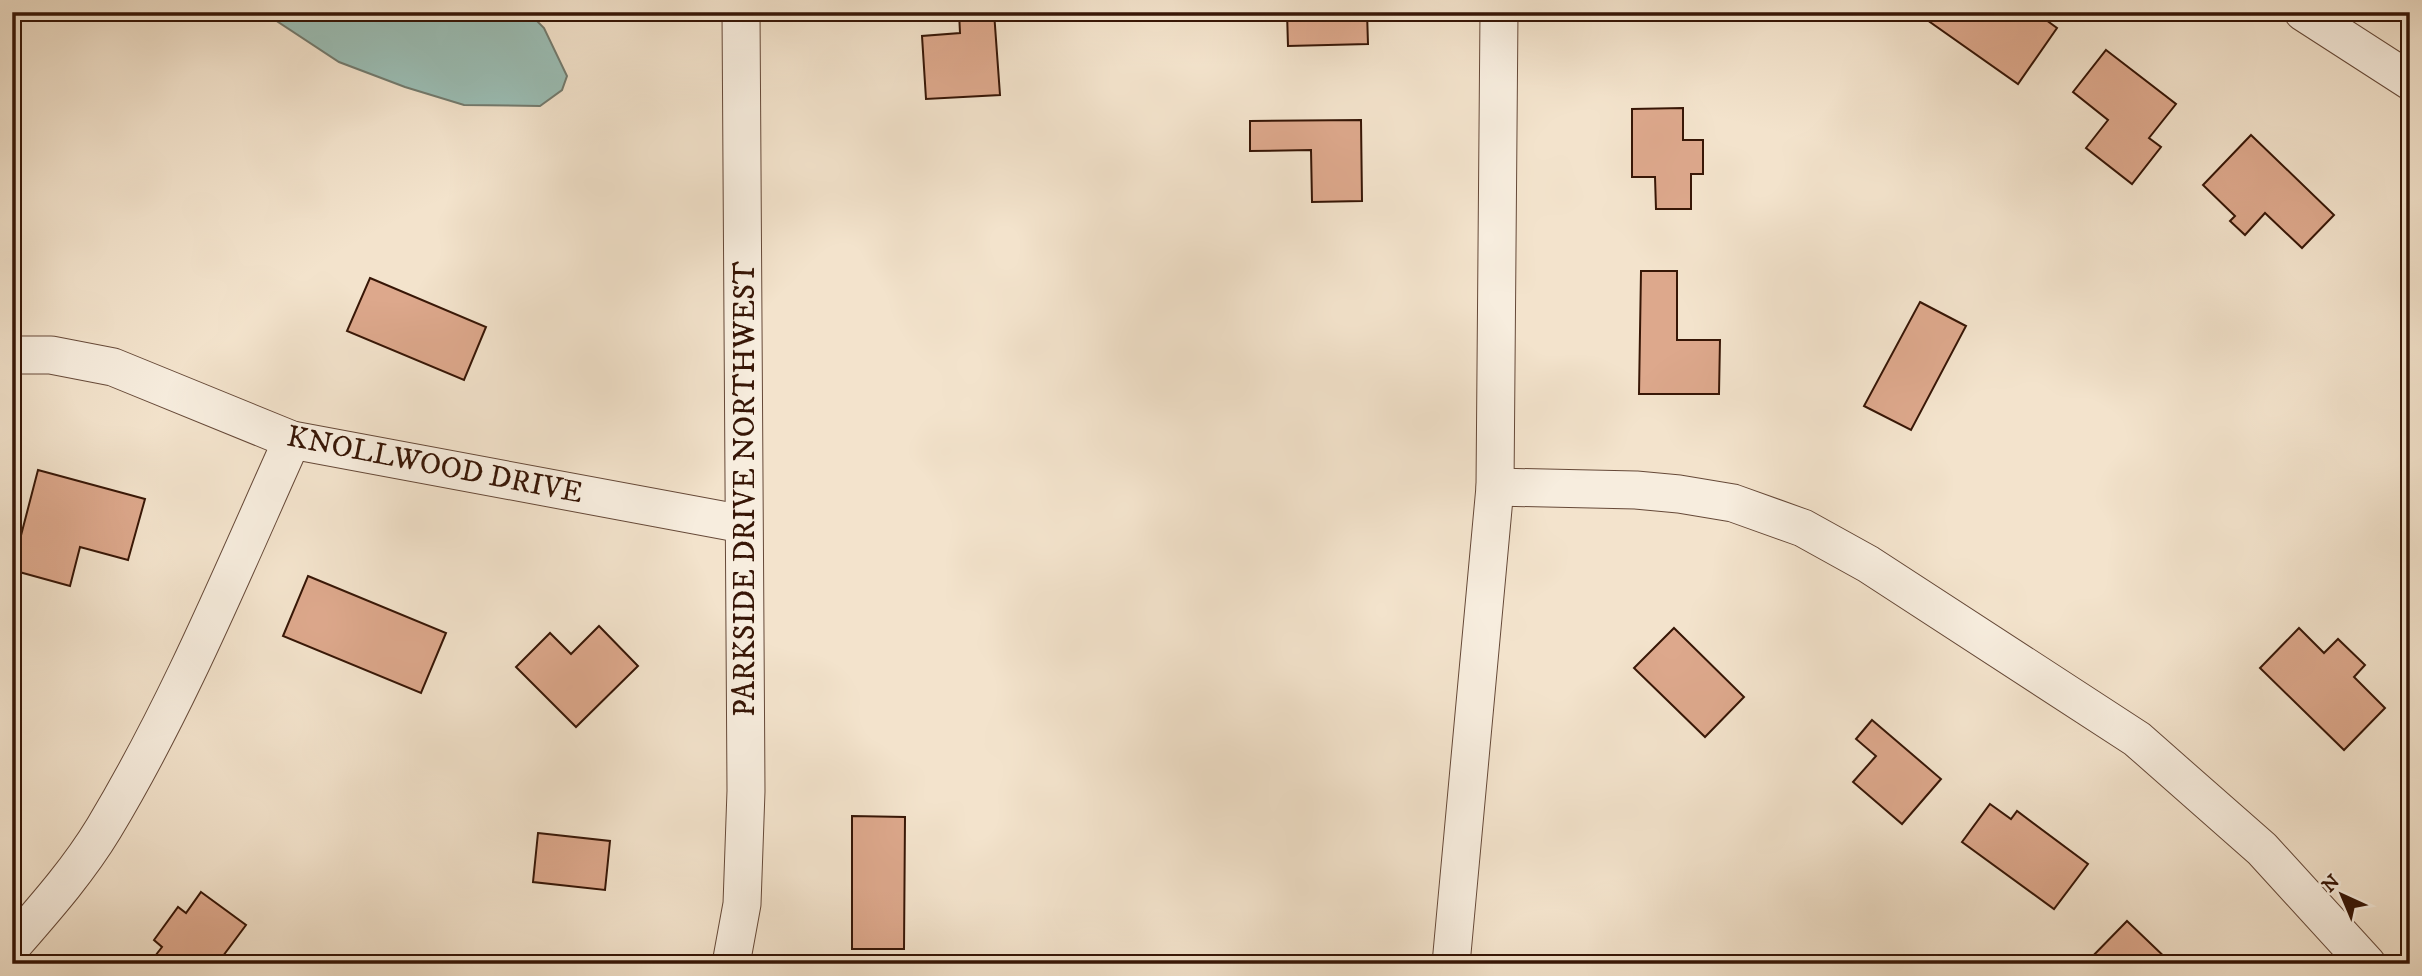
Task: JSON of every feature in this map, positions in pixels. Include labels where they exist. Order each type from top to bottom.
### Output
[{"type":"street","name":"PARKSIDE DRIVE NORTHWEST","points":[[731,964],[742,904],[746,803],[741,12]]},
{"type":"street","points":[[1451,964],[1495,487],[1499,12]]},
{"type":"street","points":[[2303,12],[2410,81]]},
{"type":"street","name":"KNOLLWOOD DRIVE","points":[[12,355],[51,355],[113,366],[292,440],[743,524]]},
{"type":"street","points":[[12,946],[62,889],[103,829],[184,680],[292,440]]},
{"type":"street","points":[[1495,487],[1679,494],[1733,503],[1803,528],[1868,564],[2137,739],[2262,849],[2367,964]]},
{"type":"water","points":[[263,12],[528,12],[544,28],[567,76],[562,90],[540,106],[464,105],[405,87],[339,62]]},
{"type":"building","points":[[959,12],[994,12],[1000,95],[926,99],[922,36],[960,33]]},
{"type":"building","points":[[1287,12],[1367,12],[1368,44],[1288,46]]},
{"type":"building","points":[[1922,12],[2035,12],[2057,28],[2018,84],[1920,15]]},
{"type":"building","points":[[2106,50],[2176,104],[2149,138],[2161,147],[2132,184],[2086,148],[2108,120],[2073,92]]},
{"type":"building","points":[[1683,108],[1683,140],[1703,140],[1703,174],[1691,174],[1691,209],[1656,209],[1655,177],[1632,177],[1632,109]]},
{"type":"building","points":[[1361,120],[1362,201],[1312,202],[1311,150],[1250,151],[1250,121]]},
{"type":"building","points":[[2251,135],[2334,215],[2302,248],[2265,213],[2245,235],[2230,221],[2235,216],[2203,185]]},
{"type":"building","points":[[1641,271],[1677,271],[1677,340],[1720,340],[1719,394],[1639,394]]},
{"type":"building","points":[[370,278],[486,327],[464,380],[347,331]]},
{"type":"building","points":[[1920,302],[1966,326],[1911,430],[1864,406]]},
{"type":"building","points":[[38,470],[145,499],[128,560],[80,547],[70,586],[12,570]]},
{"type":"building","points":[[308,576],[446,633],[421,693],[283,636]]},
{"type":"building","points":[[599,626],[638,666],[576,727],[516,667],[550,633],[571,654]]},
{"type":"building","points":[[1674,628],[1744,697],[1705,737],[1634,668]]},
{"type":"building","points":[[2299,628],[2324,653],[2338,639],[2365,665],[2354,677],[2385,708],[2344,750],[2260,668]]},
{"type":"building","points":[[1872,720],[1941,779],[1902,824],[1853,782],[1876,756],[1856,739]]},
{"type":"building","points":[[1990,804],[2011,819],[2017,811],[2088,864],[2054,909],[1962,842]]},
{"type":"building","points":[[852,816],[905,817],[904,949],[852,949]]},
{"type":"building","points":[[538,833],[610,841],[605,890],[533,882]]},
{"type":"building","points":[[201,892],[246,925],[217,964],[149,964],[162,947],[154,940],[178,907],[186,913]]},
{"type":"building","points":[[2127,921],[2172,964],[2085,964]]}]
